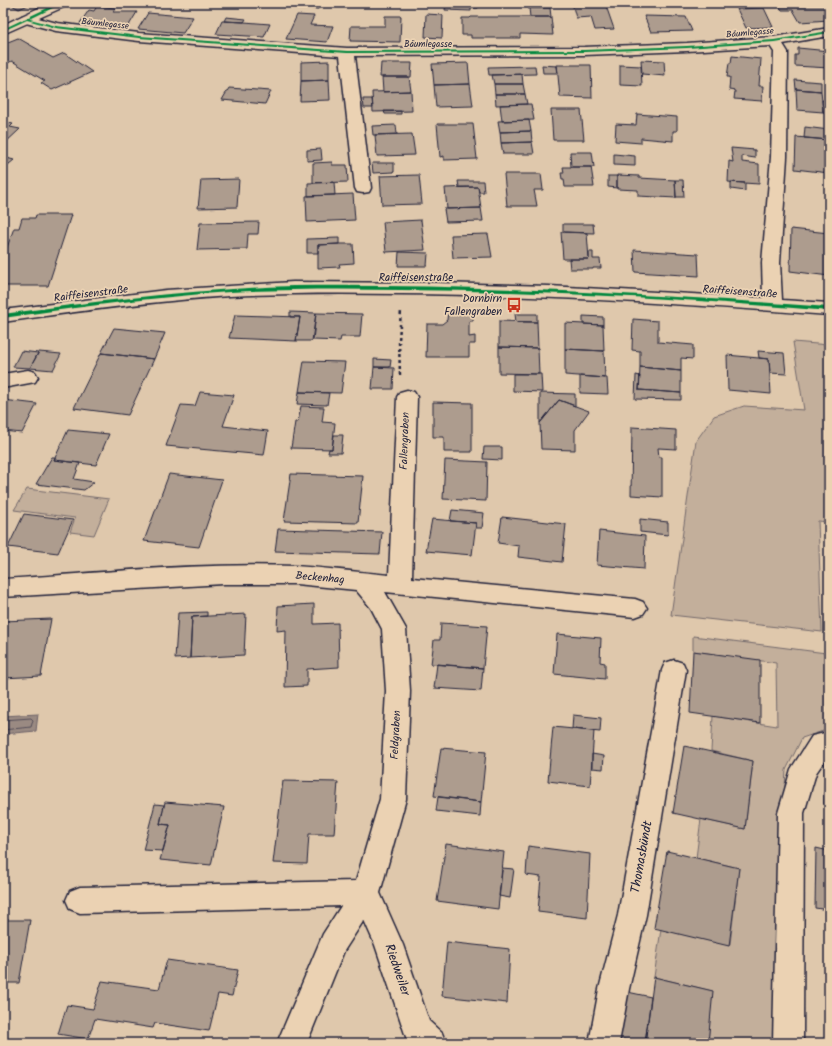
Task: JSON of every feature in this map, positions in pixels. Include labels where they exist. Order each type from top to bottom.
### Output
[{"type":"street","points":[[5,27],[27,19],[61,3]]},
{"type":"street","name":"Bäumlegasse","points":[[27,19],[56,27],[139,37],[347,52],[584,51],[688,47],[774,41],[829,32]]},
{"type":"street","name":"Raiffeisenstraße","points":[[773,304],[771,263],[779,157],[781,52],[774,41]]},
{"type":"street","points":[[347,52],[363,188]]},
{"type":"street","name":"Raiffeisenstraße","points":[[3,316],[124,300],[184,294],[300,288],[444,288],[601,293],[829,309]]},
{"type":"street","points":[[3,381],[28,377]]},
{"type":"street","name":"Fallengraben","points":[[400,584],[407,397]]},
{"type":"street","name":"Beckenhag","points":[[3,588],[108,581],[260,574],[312,576],[364,583],[400,584],[635,608]]},
{"type":"street","name":"Feldgraben","points":[[292,1043],[333,943],[366,893],[393,799],[398,691],[394,629],[379,602],[364,583]]},
{"type":"street","name":"Thomasbündt","points":[[604,1043],[614,989],[632,915],[674,670]]},
{"type":"street","points":[[788,1043],[791,813],[804,769],[821,744],[829,743]]},
{"type":"street","points":[[80,900],[366,893]]},
{"type":"street","name":"Riedweiler","points":[[366,893],[389,945],[417,1030],[431,1043]]},
{"type":"shaded area","points":[[793,342],[829,345],[829,522],[818,521],[822,632],[671,615],[696,441],[714,416],[744,406],[804,410]]},
{"type":"shaded area","points":[[27,489],[109,499],[94,535],[70,532],[75,518],[14,510]]},
{"type":"shaded area","points":[[693,636],[826,653],[826,730],[802,738],[786,770],[781,853],[776,1043],[708,1043],[712,991],[654,977],[661,929],[730,944],[739,868],[696,858],[701,819],[745,829],[753,761],[711,751],[713,716],[777,726],[776,663],[693,651]]},
{"type":"water","points":[[38,714],[36,731],[3,734],[3,716]]},
{"type":"building","points":[[8,3],[33,3],[19,9]]},
{"type":"building","points":[[247,3],[245,6],[228,4]]},
{"type":"building","points":[[446,3],[479,3],[478,8],[471,8],[471,11],[445,10]]},
{"type":"building","points":[[572,3],[605,3],[614,29],[595,30],[591,17],[576,18]]},
{"type":"building","points":[[777,3],[823,3],[829,12],[829,20],[800,22],[793,10],[782,10]]},
{"type":"building","points":[[306,4],[320,5],[318,9],[304,8]]},
{"type":"building","points":[[97,6],[115,8],[113,12],[137,12],[128,27],[80,23],[89,10],[94,11]]},
{"type":"building","points":[[529,8],[550,8],[551,17],[530,17]]},
{"type":"building","points":[[764,8],[773,27],[746,28],[737,9]]},
{"type":"building","points":[[148,13],[193,17],[183,33],[138,29]]},
{"type":"building","points":[[426,14],[443,15],[442,38],[425,37]]},
{"type":"building","points":[[297,15],[314,16],[310,25],[333,26],[327,42],[286,39]]},
{"type":"building","points":[[385,16],[401,16],[400,42],[350,41],[351,26],[385,26]]},
{"type":"building","points":[[644,16],[686,17],[692,31],[651,32]]},
{"type":"building","points":[[226,17],[246,19],[244,22],[224,21]]},
{"type":"building","points":[[551,17],[553,35],[520,34],[520,38],[471,38],[471,35],[462,35],[462,18]]},
{"type":"building","points":[[222,21],[270,24],[264,37],[216,34]]},
{"type":"building","points":[[18,38],[53,58],[64,53],[92,72],[52,90],[41,83],[45,81],[12,61],[3,65],[3,44]]},
{"type":"building","points":[[798,48],[829,51],[829,68],[795,66],[795,55],[798,55]]},
{"type":"building","points":[[732,56],[761,59],[759,86],[763,86],[762,101],[734,99],[735,91],[729,90],[730,77],[727,77],[729,63],[731,63]]},
{"type":"building","points":[[641,60],[664,61],[665,76],[642,74]]},
{"type":"building","points":[[329,61],[329,80],[301,81],[301,62]]},
{"type":"building","points":[[381,63],[412,63],[411,77],[380,77]]},
{"type":"building","points":[[468,63],[470,84],[434,85],[432,64]]},
{"type":"building","points":[[542,65],[557,66],[558,73],[543,73]]},
{"type":"building","points":[[557,65],[591,65],[592,98],[560,97]]},
{"type":"building","points":[[620,65],[641,66],[642,86],[620,85]]},
{"type":"building","points":[[535,66],[536,74],[489,75],[488,67]]},
{"type":"building","points":[[522,74],[523,84],[494,84],[492,75]]},
{"type":"building","points":[[382,77],[409,77],[411,91],[383,92]]},
{"type":"building","points":[[329,80],[330,100],[300,101],[301,81]]},
{"type":"building","points":[[795,80],[821,82],[821,91],[796,89]]},
{"type":"building","points":[[470,84],[473,106],[436,107],[434,85]]},
{"type":"building","points":[[494,84],[523,84],[525,94],[495,94]]},
{"type":"building","points":[[229,88],[271,91],[265,104],[222,100]]},
{"type":"building","points":[[796,89],[821,91],[823,112],[797,110]]},
{"type":"building","points":[[411,91],[412,111],[373,112],[372,92]]},
{"type":"building","points":[[495,94],[525,94],[527,104],[496,105]]},
{"type":"building","points":[[363,99],[372,99],[373,108],[364,108]]},
{"type":"building","points":[[822,100],[829,101],[829,113],[823,112]]},
{"type":"building","points":[[531,104],[534,120],[502,121],[500,105]]},
{"type":"building","points":[[551,110],[581,110],[584,140],[553,140]]},
{"type":"building","points":[[384,111],[401,111],[401,114],[385,114]]},
{"type":"building","points":[[637,114],[677,117],[677,131],[673,131],[673,141],[641,138],[641,143],[615,141],[616,124],[636,125]]},
{"type":"building","points":[[529,120],[531,131],[500,132],[498,121]]},
{"type":"building","points":[[3,122],[13,124],[10,127],[20,129],[3,145]]},
{"type":"building","points":[[437,124],[473,124],[477,159],[444,160],[444,156],[440,157]]},
{"type":"building","points":[[396,125],[397,134],[373,135],[372,126]]},
{"type":"building","points":[[805,127],[829,130],[829,140],[804,138]]},
{"type":"building","points":[[531,131],[532,142],[501,143],[500,132]]},
{"type":"building","points":[[412,134],[415,155],[377,156],[375,135]]},
{"type":"building","points":[[796,137],[829,140],[829,173],[795,169]]},
{"type":"building","points":[[532,142],[534,154],[503,154],[501,143]]},
{"type":"building","points":[[731,148],[755,150],[755,158],[742,156],[742,162],[759,164],[759,184],[728,182],[729,161],[733,162]]},
{"type":"building","points":[[321,149],[322,160],[307,161],[307,150]]},
{"type":"building","points":[[570,152],[592,152],[594,167],[571,167]]},
{"type":"building","points":[[614,154],[635,156],[635,166],[614,165]]},
{"type":"building","points":[[3,157],[14,160],[3,169]]},
{"type":"building","points":[[332,162],[332,165],[347,165],[348,182],[313,183],[313,163]]},
{"type":"building","points":[[372,163],[394,163],[394,172],[373,173]]},
{"type":"building","points":[[563,167],[591,167],[594,187],[565,187],[564,179],[562,179],[561,173],[564,173]]},
{"type":"building","points":[[504,174],[541,174],[543,190],[534,190],[537,206],[507,206]]},
{"type":"building","points":[[419,175],[422,204],[382,205],[380,176]]},
{"type":"building","points":[[617,175],[675,180],[676,198],[638,196],[638,190],[617,189]]},
{"type":"building","points":[[608,176],[617,176],[617,188],[608,187]]},
{"type":"building","points":[[239,179],[237,207],[198,208],[201,180]]},
{"type":"building","points":[[675,180],[683,180],[684,197],[676,197]]},
{"type":"building","points":[[458,181],[483,181],[484,192],[479,192],[478,187],[459,187]]},
{"type":"building","points":[[334,182],[335,195],[308,196],[308,183]]},
{"type":"building","points":[[731,182],[745,183],[745,191],[731,189]]},
{"type":"building","points":[[478,187],[481,208],[447,209],[445,188]]},
{"type":"building","points":[[353,194],[355,220],[307,222],[306,196]]},
{"type":"building","points":[[481,208],[483,221],[446,222],[444,209]]},
{"type":"building","points":[[36,215],[71,215],[48,286],[3,286],[3,253],[5,253],[14,228],[19,228],[22,218],[35,218]]},
{"type":"building","points":[[421,220],[425,250],[386,252],[383,222]]},
{"type":"building","points":[[259,222],[258,234],[248,234],[247,249],[197,250],[200,223]]},
{"type":"building","points":[[563,224],[593,224],[594,233],[563,232]]},
{"type":"building","points":[[791,229],[829,233],[829,276],[790,271]]},
{"type":"building","points":[[561,232],[587,233],[589,259],[563,259]]},
{"type":"building","points":[[488,234],[492,257],[453,258],[451,235]]},
{"type":"building","points":[[339,238],[339,244],[318,245],[318,253],[307,253],[307,239]]},
{"type":"building","points":[[353,244],[354,263],[339,264],[340,267],[318,268],[318,245]]},
{"type":"building","points":[[634,250],[698,254],[699,276],[635,272]]},
{"type":"building","points":[[399,252],[428,253],[427,266],[398,266]]},
{"type":"building","points":[[589,252],[593,252],[593,259],[600,259],[601,268],[570,269],[569,259],[589,259]]},
{"type":"building","points":[[448,310],[473,311],[473,321],[469,321],[469,337],[475,336],[475,344],[469,344],[469,357],[426,357],[427,324],[442,324],[447,320]]},
{"type":"building","points":[[290,312],[316,313],[312,341],[296,341],[300,317],[290,317]]},
{"type":"building","points":[[316,313],[362,314],[360,337],[341,337],[340,341],[313,340]]},
{"type":"building","points":[[515,314],[537,314],[537,322],[516,322]]},
{"type":"building","points":[[235,315],[300,317],[296,341],[229,338]]},
{"type":"building","points":[[583,316],[603,317],[603,325],[583,324]]},
{"type":"building","points":[[633,319],[658,321],[658,342],[693,345],[693,359],[681,358],[681,371],[640,367],[640,351],[632,350]]},
{"type":"building","points":[[499,321],[537,322],[538,348],[499,347]]},
{"type":"building","points":[[565,323],[603,325],[604,351],[565,349]]},
{"type":"building","points":[[114,328],[165,333],[154,359],[101,353]]},
{"type":"building","points":[[499,347],[538,348],[539,374],[499,373]]},
{"type":"building","points":[[565,349],[604,351],[605,378],[565,375]]},
{"type":"building","points":[[21,351],[38,353],[30,368],[13,367]]},
{"type":"building","points":[[758,351],[784,353],[786,374],[770,373],[769,359],[759,358]]},
{"type":"building","points":[[39,352],[61,354],[53,370],[30,368]]},
{"type":"building","points":[[101,353],[154,359],[128,415],[74,408]]},
{"type":"building","points":[[727,355],[769,359],[771,394],[728,390]]},
{"type":"building","points":[[374,359],[391,360],[390,367],[374,367]]},
{"type":"building","points":[[304,361],[345,362],[341,393],[299,392]]},
{"type":"building","points":[[374,367],[394,368],[393,389],[372,389]]},
{"type":"building","points":[[640,367],[681,371],[681,393],[639,390]]},
{"type":"building","points":[[513,374],[541,374],[542,392],[513,391]]},
{"type":"building","points":[[636,375],[640,376],[639,390],[681,393],[681,400],[635,399]]},
{"type":"building","points":[[580,376],[607,378],[608,394],[580,393]]},
{"type":"building","points":[[200,392],[234,395],[223,426],[268,431],[264,455],[166,446],[181,405],[195,406]]},
{"type":"building","points":[[299,392],[329,393],[327,405],[297,404]]},
{"type":"building","points":[[540,393],[575,394],[575,406],[559,400],[540,423]]},
{"type":"building","points":[[3,400],[37,404],[22,433],[3,431]]},
{"type":"building","points":[[559,400],[589,411],[575,430],[575,450],[541,449],[540,423]]},
{"type":"building","points":[[433,402],[472,403],[472,452],[444,452],[444,437],[433,437]]},
{"type":"building","points":[[301,406],[324,407],[322,422],[335,423],[332,449],[291,448],[295,422],[298,422]]},
{"type":"building","points":[[632,427],[676,430],[676,449],[658,448],[659,457],[662,457],[662,497],[631,495]]},
{"type":"building","points":[[68,430],[109,434],[96,465],[54,460]]},
{"type":"building","points":[[334,435],[343,435],[341,453],[328,453],[329,449],[332,449]]},
{"type":"building","points":[[484,447],[502,447],[502,460],[483,459]]},
{"type":"building","points":[[52,457],[55,457],[54,460],[80,463],[74,479],[94,482],[84,490],[36,484]]},
{"type":"building","points":[[445,460],[487,462],[486,501],[443,499]]},
{"type":"building","points":[[169,474],[222,480],[199,547],[144,541]]},
{"type":"building","points":[[291,474],[363,476],[358,523],[284,521]]},
{"type":"building","points":[[452,510],[484,513],[482,528],[476,528],[476,523],[450,521]]},
{"type":"building","points":[[24,514],[73,520],[58,553],[8,547]]},
{"type":"building","points":[[502,517],[566,524],[562,562],[518,557],[519,546],[498,543]]},
{"type":"building","points":[[432,519],[476,523],[472,555],[426,551]]},
{"type":"building","points":[[640,519],[668,522],[668,535],[640,532]]},
{"type":"building","points":[[278,529],[382,532],[380,554],[275,551]]},
{"type":"building","points":[[599,531],[645,536],[644,569],[597,565]]},
{"type":"building","points":[[314,604],[314,624],[338,623],[339,667],[307,669],[307,686],[285,687],[286,630],[277,631],[278,606]]},
{"type":"building","points":[[207,612],[207,616],[192,617],[190,658],[175,659],[178,613]]},
{"type":"building","points":[[246,614],[244,655],[190,658],[192,617]]},
{"type":"building","points":[[51,619],[41,676],[3,678],[3,621]]},
{"type":"building","points":[[441,623],[487,626],[483,668],[431,664],[434,640],[440,640]]},
{"type":"building","points":[[557,634],[601,638],[600,662],[605,663],[605,679],[554,674]]},
{"type":"building","points":[[693,651],[760,660],[760,723],[690,713]]},
{"type":"building","points":[[437,664],[483,668],[481,691],[434,688]]},
{"type":"building","points":[[573,715],[601,718],[600,732],[572,729]]},
{"type":"building","points":[[553,727],[594,731],[590,786],[548,781]]},
{"type":"building","points":[[684,746],[753,761],[745,829],[673,813]]},
{"type":"building","points":[[441,748],[486,752],[481,802],[434,796]]},
{"type":"building","points":[[592,754],[604,756],[603,769],[592,768]]},
{"type":"building","points":[[825,755],[829,756],[829,805],[824,804]]},
{"type":"building","points":[[283,781],[338,782],[334,834],[309,834],[307,864],[273,863]]},
{"type":"building","points":[[438,797],[481,802],[480,816],[436,811]]},
{"type":"building","points":[[165,802],[224,807],[211,865],[160,860],[170,825],[160,824]]},
{"type":"building","points":[[155,804],[164,805],[160,824],[170,825],[163,851],[143,850]]},
{"type":"building","points":[[446,844],[504,852],[498,909],[437,901]]},
{"type":"building","points":[[528,846],[590,854],[587,918],[538,912],[541,877],[526,875]]},
{"type":"building","points":[[816,848],[829,851],[829,910],[815,908]]},
{"type":"building","points":[[667,851],[739,868],[729,946],[654,928]]},
{"type":"building","points":[[502,868],[514,869],[510,898],[499,896]]},
{"type":"building","points":[[3,920],[30,920],[19,983],[3,983]]},
{"type":"building","points":[[447,942],[510,949],[507,1003],[442,996]]},
{"type":"building","points":[[167,960],[238,970],[232,996],[218,994],[209,1031],[155,1023],[153,1028],[95,1019],[88,1039],[58,1034],[67,1005],[93,1009],[102,981],[159,989]]},
{"type":"building","points":[[654,977],[713,991],[708,1043],[645,1043]]},
{"type":"building","points":[[623,991],[651,997],[645,1043],[616,1038]]},
{"type":"cycle path","points":[[3,30],[61,3]]},
{"type":"cycle path","points":[[27,19],[56,27],[139,37],[347,52],[584,51],[687,47],[774,41],[829,32]]},
{"type":"cycle path","points":[[3,316],[166,296],[278,288],[436,288],[549,291],[829,309]]},
{"type":"place","name":"Dornbirn Fallengraben","points":[[514,305]]}]
